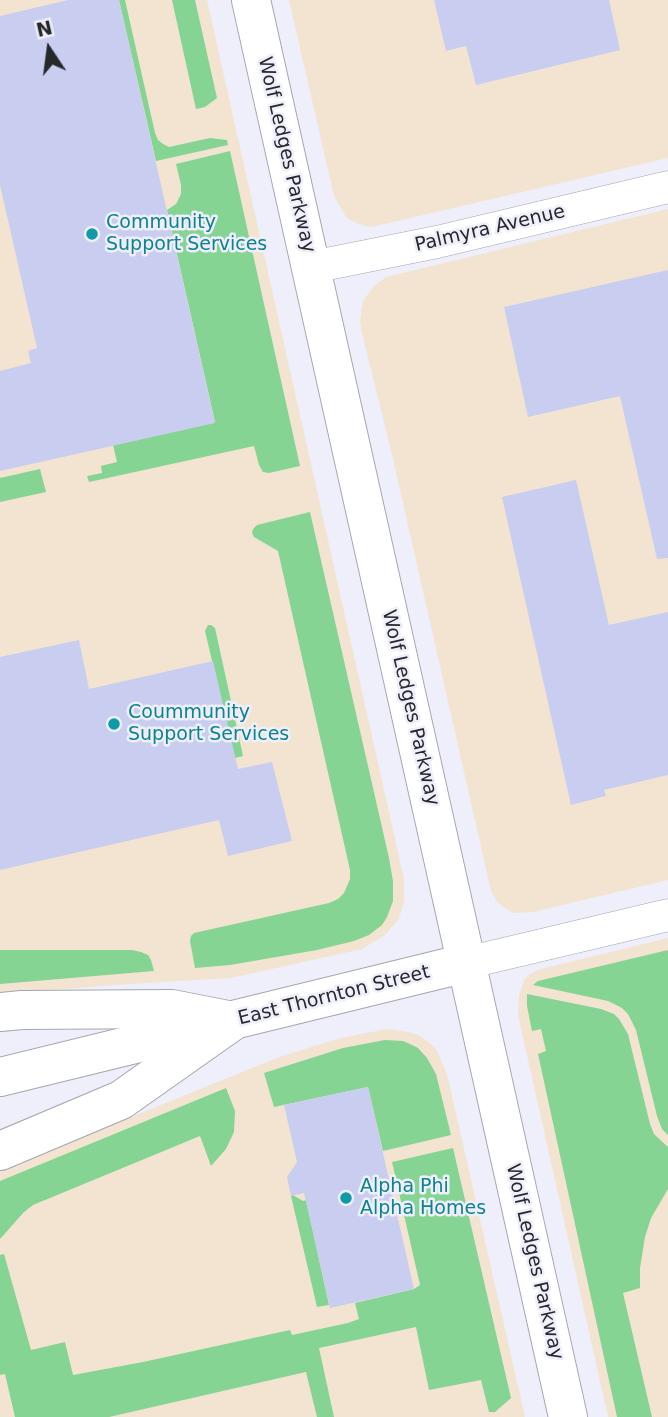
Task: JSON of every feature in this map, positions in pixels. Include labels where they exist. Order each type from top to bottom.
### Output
[{"type":"main road","name":"Wolf Ledges Parkway","points":[[251,0],[568,1417]]},
{"type":"main road","name":"East Thornton Street","points":[[0,1077],[466,963]]},
{"type":"main road","points":[[0,1012],[172,1009],[233,1021]]},
{"type":"main road","points":[[0,1151],[121,1100],[233,1021]]},
{"type":"street","name":"Palmyra Avenue","points":[[312,267],[438,242],[668,187]]},
{"type":"street","name":"East Thornton Street","points":[[466,963],[668,915]]},
{"type":"shaded area","points":[[0,0],[207,0],[404,879],[404,901],[399,919],[385,935],[362,949],[231,978],[0,994]]},
{"type":"shaded area","points":[[289,0],[668,0],[668,158],[376,226],[356,223],[347,218],[334,196]]},
{"type":"shaded area","points":[[668,209],[668,880],[533,912],[514,913],[497,902],[491,891],[362,333],[360,322],[363,301],[373,287],[386,277]]},
{"type":"shaded area","points":[[668,938],[668,1417],[608,1417],[518,1015],[519,995],[524,980],[537,970]]},
{"type":"shaded area","points":[[387,1029],[409,1032],[431,1044],[447,1074],[525,1417],[0,1417],[0,1170],[282,1056],[341,1038]]},
{"type":"green space","points":[[119,0],[125,0],[158,140],[169,147],[210,138],[227,140],[228,145],[156,161]]},
{"type":"green space","points":[[172,0],[195,0],[217,98],[205,107],[196,109]]},
{"type":"green space","points":[[230,151],[300,466],[263,472],[254,446],[89,482],[87,476],[102,473],[101,466],[117,462],[113,445],[215,422],[167,210],[176,204],[181,194],[176,164]]},
{"type":"green space","points":[[40,469],[46,492],[0,502],[0,478]]},
{"type":"green space","points":[[310,512],[389,858],[393,901],[382,925],[369,935],[354,941],[230,965],[195,968],[190,941],[194,933],[329,903],[344,893],[350,879],[278,551],[254,537],[252,533],[257,525]]},
{"type":"green space","points":[[208,625],[215,628],[243,756],[235,758],[205,631]]},
{"type":"green space","points":[[0,950],[132,950],[148,955],[154,971],[0,984]]},
{"type":"green space","points":[[668,950],[668,1135],[662,1129],[657,1116],[636,1030],[628,1014],[608,1001],[533,985],[538,981]]},
{"type":"green space","points":[[527,994],[601,1009],[619,1019],[628,1034],[650,1124],[654,1134],[668,1147],[668,1189],[651,1218],[645,1237],[640,1288],[623,1293],[652,1417],[617,1417],[538,1054],[546,1051],[541,1029],[532,1031]]},
{"type":"green space","points":[[385,1040],[410,1044],[427,1058],[436,1074],[451,1135],[383,1151],[368,1087],[274,1107],[264,1073],[343,1048]]},
{"type":"green space","points":[[226,1088],[235,1111],[234,1132],[226,1149],[211,1166],[200,1136],[33,1205],[0,1239],[0,1181]]},
{"type":"green space","points":[[453,1148],[511,1398],[495,1412],[489,1412],[481,1380],[429,1390],[416,1327],[319,1348],[334,1417],[317,1417],[306,1372],[109,1417],[15,1417],[5,1374],[0,1375],[0,1255],[4,1254],[31,1350],[65,1342],[73,1375],[290,1330],[292,1335],[348,1323],[359,1319],[355,1303],[414,1289],[420,1285],[392,1162]]},
{"type":"green space","points":[[291,1196],[306,1200],[329,1305],[317,1307]]},
{"type":"building","name":"Community Support Services","points":[[68,0],[119,0],[215,423],[0,471],[0,371],[31,363],[28,351],[37,348],[0,185],[0,16]]},
{"type":"building","points":[[434,0],[609,0],[620,50],[476,85],[466,46],[446,51]]},
{"type":"building","points":[[668,270],[668,558],[657,559],[620,396],[528,417],[504,307]]},
{"type":"building","points":[[576,480],[609,625],[668,612],[668,775],[604,790],[606,796],[571,805],[502,497]]},
{"type":"building","name":"Coummunity Support Services","points":[[79,640],[89,689],[213,661],[238,769],[272,762],[292,841],[228,856],[219,820],[0,870],[0,657]]},
{"type":"building","name":"Alpha Phi Alpha Homes","points":[[368,1087],[414,1289],[330,1308],[304,1193],[291,1196],[287,1177],[297,1162],[284,1105]]},
{"type":"place","name":"Community Support Services","points":[[92,234]]},
{"type":"place","name":"Coummunity Support Services","points":[[114,724]]},
{"type":"place","name":"Alpha Phi Alpha Homes","points":[[346,1198]]}]
